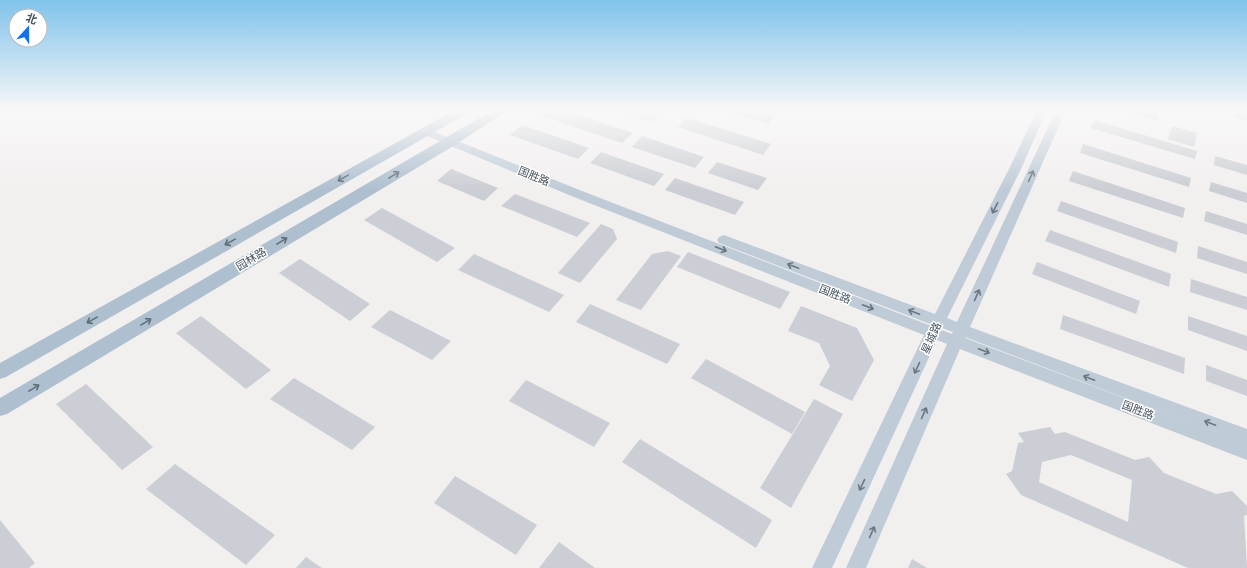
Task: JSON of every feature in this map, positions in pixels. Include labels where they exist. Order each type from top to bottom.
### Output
[{"type":"main road","points":[[0,372],[417,137]]},
{"type":"main road","name":"园林路","points":[[0,408],[459,137]]},
{"type":"street","name":"国胜路","points":[[449,137],[616,200],[936,327],[1247,437]]},
{"type":"street","name":"星城路","points":[[822,568],[936,327],[1030,137]]},
{"type":"street","points":[[856,568],[958,335],[1048,137]]},
{"type":"street","name":"国胜路","points":[[958,335],[1247,452]]},
{"type":"building","points":[[514,137],[556,137],[589,148],[578,159]]},
{"type":"building","points":[[603,137],[629,137],[622,143]]},
{"type":"building","points":[[642,137],[643,137],[704,157],[695,168],[632,147]]},
{"type":"building","points":[[707,137],[747,137],[771,144],[763,155]]},
{"type":"building","points":[[1120,137],[1149,137],[1197,151],[1195,159]]},
{"type":"building","points":[[1169,137],[1196,137],[1194,147],[1168,139]]},
{"type":"building","points":[[1083,144],[1191,178],[1189,187],[1080,153]]},
{"type":"building","points":[[601,152],[664,174],[654,186],[590,163]]},
{"type":"building","points":[[1215,156],[1247,165],[1247,175],[1214,165]]},
{"type":"building","points":[[717,162],[767,178],[758,190],[708,173]]},
{"type":"building","points":[[451,169],[498,188],[484,201],[437,181]]},
{"type":"building","points":[[1073,171],[1185,208],[1183,218],[1069,181]]},
{"type":"building","points":[[675,178],[744,202],[735,215],[665,190]]},
{"type":"building","points":[[1211,182],[1247,193],[1247,203],[1209,191]]},
{"type":"building","points":[[515,194],[590,223],[577,237],[501,206]]},
{"type":"building","points":[[1061,201],[1178,242],[1176,253],[1057,211]]},
{"type":"building","points":[[382,208],[455,248],[437,262],[364,220]]},
{"type":"building","points":[[1206,211],[1247,224],[1247,235],[1204,221]]},
{"type":"building","points":[[601,224],[613,229],[617,239],[580,283],[558,273]]},
{"type":"building","points":[[1050,230],[1171,274],[1169,287],[1045,241]]},
{"type":"building","points":[[1198,246],[1247,262],[1247,274],[1197,258]]},
{"type":"building","points":[[668,251],[681,256],[641,310],[616,300],[652,254]]},
{"type":"building","points":[[688,252],[790,292],[780,309],[677,267]]},
{"type":"building","points":[[474,254],[564,295],[549,312],[458,270]]},
{"type":"building","points":[[300,259],[370,304],[350,321],[279,273]]},
{"type":"building","points":[[1037,262],[1140,301],[1136,314],[1032,274]]},
{"type":"building","points":[[1191,279],[1247,297],[1247,310],[1190,292]]},
{"type":"building","points":[[590,304],[680,344],[667,364],[576,322]]},
{"type":"building","points":[[801,306],[857,328],[874,360],[852,401],[819,385],[830,366],[819,343],[788,331]]},
{"type":"building","points":[[390,310],[451,341],[432,360],[371,327]]},
{"type":"building","points":[[1063,315],[1185,358],[1184,374],[1060,329]]},
{"type":"building","points":[[201,316],[271,370],[246,389],[176,333]]},
{"type":"building","points":[[1188,316],[1247,336],[1247,351],[1188,330]]},
{"type":"building","points":[[706,359],[805,412],[792,434],[691,378]]},
{"type":"building","points":[[1206,365],[1247,380],[1247,396],[1206,381]]},
{"type":"building","points":[[294,378],[375,427],[352,450],[270,399]]},
{"type":"building","points":[[526,380],[610,423],[594,447],[509,401]]},
{"type":"building","points":[[86,384],[153,447],[122,470],[56,404]]},
{"type":"building","points":[[814,399],[843,414],[791,508],[760,488]]},
{"type":"building","points":[[1050,427],[1055,434],[1065,432],[1135,460],[1149,457],[1164,473],[1216,494],[1232,491],[1247,506],[1247,515],[1244,516],[1247,568],[1188,568],[1021,495],[1006,474],[1012,471],[1018,443],[1024,442],[1018,433]],"holes":[[[1071,455],[1132,480],[1128,522],[1039,482],[1042,462]]]},
{"type":"building","points":[[640,439],[772,520],[756,548],[622,462]]},
{"type":"building","points":[[175,464],[275,535],[246,565],[146,489]]},
{"type":"building","points":[[455,476],[537,525],[516,555],[434,503]]},
{"type":"building","points":[[0,520],[35,563],[29,568],[0,568]]},
{"type":"building","points":[[559,542],[595,568],[539,568]]},
{"type":"building","points":[[306,557],[322,568],[296,568]]},
{"type":"building","points":[[912,559],[927,568],[908,568]]}]
